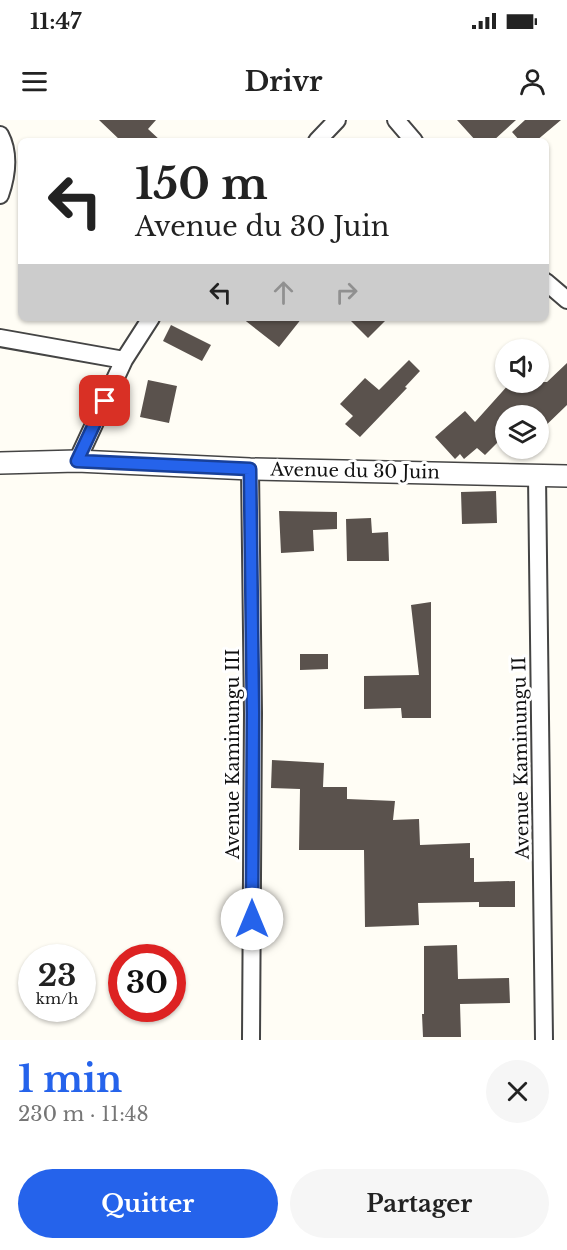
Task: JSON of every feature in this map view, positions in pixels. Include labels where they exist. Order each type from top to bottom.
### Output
[{"type":"street","points":[[320,138],[337,120]]},
{"type":"street","points":[[396,120],[411,138]]},
{"type":"street","points":[[0,135],[7,155],[6,172],[0,195]]},
{"type":"street","points":[[549,285],[567,300]]},
{"type":"street","points":[[77,461],[124,360],[149,321]]},
{"type":"street","points":[[0,338],[124,360]]},
{"type":"street","name":"Avenue du 30 Juin","points":[[0,464],[77,461],[250,469],[567,476]]},
{"type":"street","name":"Avenue Kaminungu III","points":[[250,469],[253,713],[251,1040]]},
{"type":"street","name":"Avenue Kaminungu II","points":[[537,476],[544,1040]]},
{"type":"building","points":[[99,120],[156,120],[148,129],[158,138],[118,138]]},
{"type":"building","points":[[457,120],[516,120],[496,138],[473,138]]},
{"type":"building","points":[[525,120],[561,120],[540,138],[517,138],[512,132]]},
{"type":"building","points":[[246,321],[300,321],[279,347]]},
{"type":"building","points":[[351,321],[385,321],[368,338]]},
{"type":"building","points":[[171,325],[211,345],[202,361],[163,341]]},
{"type":"building","points":[[409,360],[420,371],[405,387],[407,388],[360,437],[345,424],[353,416],[340,404],[365,378],[379,390]]},
{"type":"building","points":[[567,363],[567,405],[549,422],[549,405],[495,405],[495,445],[485,455],[477,448],[464,459],[460,454],[455,459],[435,437],[465,411],[475,422],[501,393],[549,393],[549,380]]},
{"type":"building","points":[[148,380],[177,386],[169,423],[140,417]]},
{"type":"building","points":[[496,491],[497,523],[462,524],[461,492]]},
{"type":"building","points":[[279,511],[337,512],[337,529],[313,530],[314,551],[281,553]]},
{"type":"building","points":[[371,518],[372,533],[388,532],[389,561],[347,561],[346,519]]},
{"type":"building","points":[[431,602],[431,718],[402,718],[401,708],[364,709],[364,676],[419,675],[411,605]]},
{"type":"building","points":[[300,654],[328,654],[328,669],[300,670]]},
{"type":"building","points":[[272,760],[324,763],[323,787],[347,787],[347,799],[395,801],[393,820],[419,819],[420,845],[470,843],[470,858],[474,858],[474,882],[515,881],[515,907],[479,907],[479,902],[418,903],[419,925],[365,927],[364,850],[299,850],[300,789],[271,788]]},
{"type":"building","points":[[457,945],[458,979],[509,978],[510,1003],[460,1004],[461,1037],[423,1037],[424,946]]},
{"type":"route","points":[[105,401],[77,461],[250,469],[253,713],[252,919]]}]
